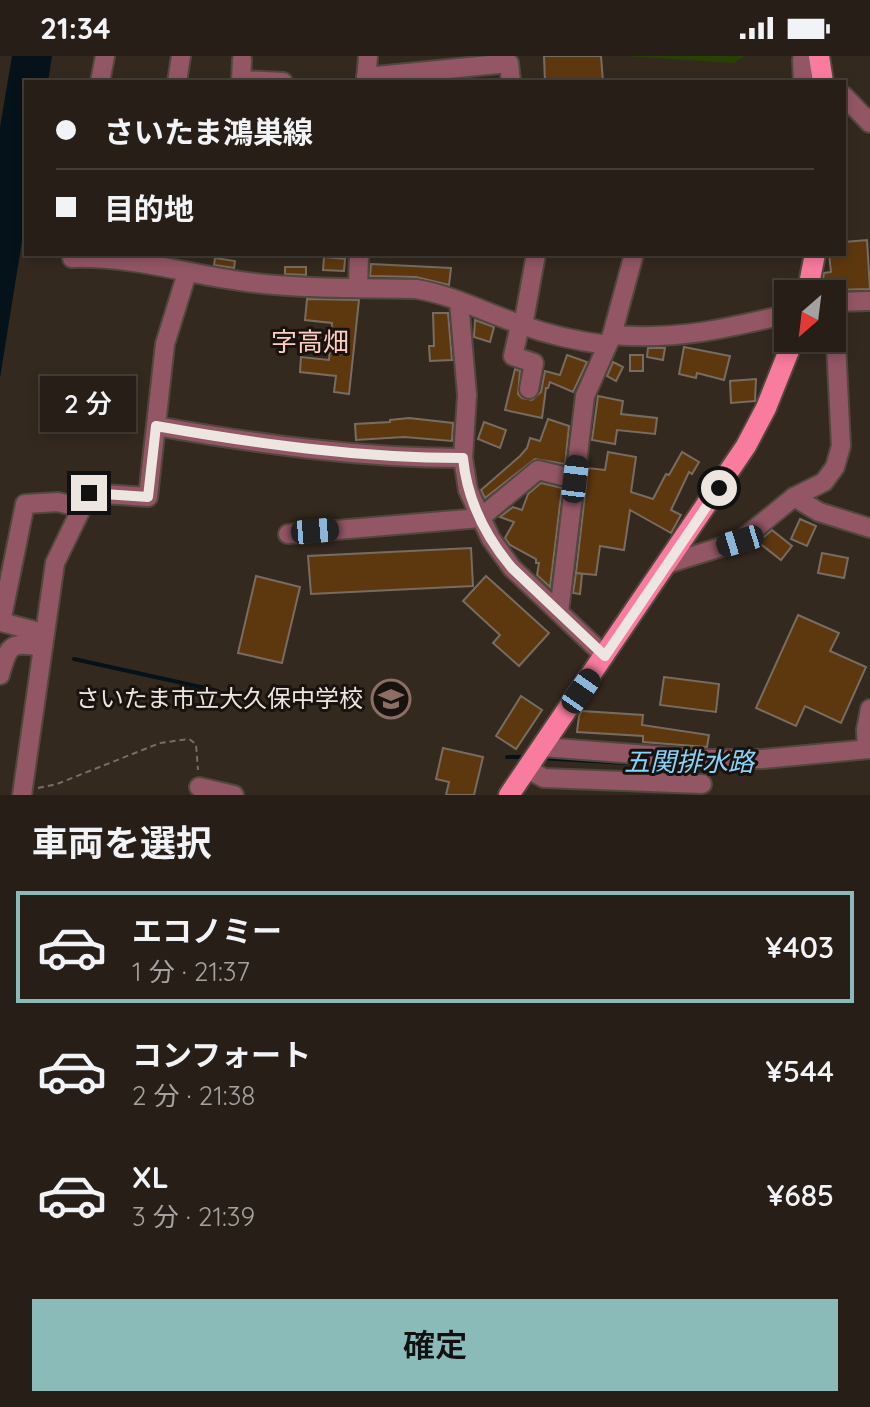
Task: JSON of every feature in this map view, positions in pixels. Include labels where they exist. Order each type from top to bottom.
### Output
[{"type":"main road","points":[[810,280],[815,256]]},
{"type":"main road","points":[[509,795],[746,446],[766,408],[788,352]]},
{"type":"street","points":[[105,56],[105,80]]},
{"type":"street","points":[[177,80],[181,56]]},
{"type":"street","points":[[368,56],[366,80],[509,63],[511,80]]},
{"type":"street","points":[[241,80],[242,60]]},
{"type":"street","points":[[857,101],[870,123]]},
{"type":"street","points":[[72,256],[139,257],[187,273],[256,283],[436,292],[569,340],[673,337],[774,317]]},
{"type":"street","points":[[358,288],[359,256]]},
{"type":"street","points":[[529,389],[534,363],[513,356],[536,256]]},
{"type":"street","points":[[559,612],[585,396],[610,340],[633,256]]},
{"type":"street","points":[[23,793],[55,563],[89,493],[148,497],[165,344],[187,273]]},
{"type":"street","points":[[459,301],[467,395],[463,458],[468,490],[480,518],[505,560],[605,656]]},
{"type":"street","points":[[846,302],[870,301]]},
{"type":"street","points":[[667,564],[740,541],[794,497],[824,482],[835,467],[841,446],[836,352]]},
{"type":"street","points":[[156,426],[275,447],[401,458],[463,458]]},
{"type":"street","points":[[288,534],[480,518],[538,470],[575,479]]},
{"type":"street","points":[[794,497],[819,512],[870,528]]},
{"type":"street","points":[[42,640],[1,622],[25,504],[58,502],[82,508]]},
{"type":"street","points":[[0,675],[5,655],[15,645],[42,640]]},
{"type":"street","points":[[702,759],[702,790],[544,778],[535,757],[762,759],[868,749],[866,730],[870,709]]},
{"type":"street","points":[[199,787],[234,795]]},
{"type":"path","points":[[23,793],[57,784],[160,743],[189,739],[196,744],[199,787]]},
{"type":"green space","points":[[623,56],[745,56],[734,63]]},
{"type":"shaded area","points":[[12,56],[52,56],[48,80],[24,80],[24,228],[0,378],[0,127]]},
{"type":"building","points":[[544,56],[601,56],[603,80],[545,80]]},
{"type":"building","points":[[867,240],[870,289],[846,290],[846,280],[823,280],[824,273],[831,272],[829,256],[846,256],[846,242]]},
{"type":"building","points":[[324,257],[345,259],[344,271],[323,270]]},
{"type":"building","points":[[215,258],[235,261],[234,268],[214,265]]},
{"type":"building","points":[[371,264],[451,268],[449,285],[416,277],[370,276]]},
{"type":"building","points":[[285,267],[306,267],[306,275],[285,274]]},
{"type":"building","points":[[307,299],[359,300],[349,394],[334,392],[336,376],[300,372],[301,357],[329,360],[332,323],[305,320]]},
{"type":"building","points":[[433,313],[448,313],[452,360],[430,361],[429,346],[434,346]]},
{"type":"building","points":[[475,320],[494,327],[490,342],[474,337]]},
{"type":"building","points":[[684,347],[730,356],[724,380],[697,373],[696,378],[679,374]]},
{"type":"building","points":[[648,348],[665,348],[663,360],[647,357]]},
{"type":"building","points":[[567,355],[587,362],[573,392],[550,382],[546,388],[542,418],[505,410],[515,369],[520,371],[518,394],[532,400],[541,392],[545,371],[560,375]]},
{"type":"building","points":[[630,355],[643,355],[643,371],[630,371]]},
{"type":"building","points":[[613,362],[623,367],[616,381],[607,376]]},
{"type":"building","points":[[756,379],[755,401],[731,403],[730,381]]},
{"type":"building","points":[[598,396],[623,401],[621,414],[657,418],[655,434],[617,430],[615,444],[592,440]]},
{"type":"building","points":[[409,418],[453,423],[452,441],[404,437],[356,440],[355,424]]},
{"type":"building","points":[[548,419],[569,426],[565,464],[535,459],[485,498],[481,490],[520,456],[530,438],[540,441]]},
{"type":"building","points":[[484,422],[506,430],[500,448],[478,439]]},
{"type":"building","points":[[608,452],[636,457],[631,492],[653,499],[682,452],[699,462],[692,474],[689,472],[671,510],[681,515],[671,533],[630,510],[624,550],[600,546],[596,575],[576,573],[588,468],[605,470]]},
{"type":"building","points":[[541,483],[562,488],[550,587],[537,575],[539,563],[536,559],[510,545],[505,538],[514,522],[500,517],[513,507],[522,510],[528,494]]},
{"type":"building","points":[[800,519],[816,526],[807,546],[791,539]]},
{"type":"building","points":[[772,530],[792,546],[781,560],[758,542]]},
{"type":"building","points":[[471,548],[473,586],[311,594],[308,556]]},
{"type":"building","points":[[822,553],[848,558],[844,578],[818,573]]},
{"type":"building","points":[[576,573],[582,574],[580,594],[573,593]]},
{"type":"building","points":[[256,576],[300,587],[282,663],[238,653]]},
{"type":"building","points":[[486,576],[549,633],[519,666],[493,643],[500,635],[463,601]]},
{"type":"building","points":[[798,615],[839,633],[830,651],[866,667],[841,723],[805,706],[796,726],[756,708]]},
{"type":"building","points":[[664,677],[719,684],[716,712],[660,705]]},
{"type":"building","points":[[521,696],[542,710],[516,749],[496,736]]},
{"type":"building","points":[[582,711],[643,715],[642,725],[709,735],[707,747],[643,742],[643,736],[577,732]]},
{"type":"building","points":[[443,748],[483,757],[474,795],[446,795],[449,782],[436,779]]},
{"type":"waterway","name":"五関排水路","points":[[74,659],[214,690]]},
{"type":"waterway","name":"五関排水路","points":[[507,757],[525,757]]},
{"type":"waterway","name":"五関排水路","points":[[541,758],[644,764]]},
{"type":"place","name":"さいたま市立大久保中学校","points":[[391,699]]},
{"type":"district","name":"字高畑","points":[[310,342]]},
{"type":"route","points":[[89,493],[148,497],[156,426],[275,447],[401,458],[463,458],[468,490],[499,553],[605,656],[719,488]]}]
